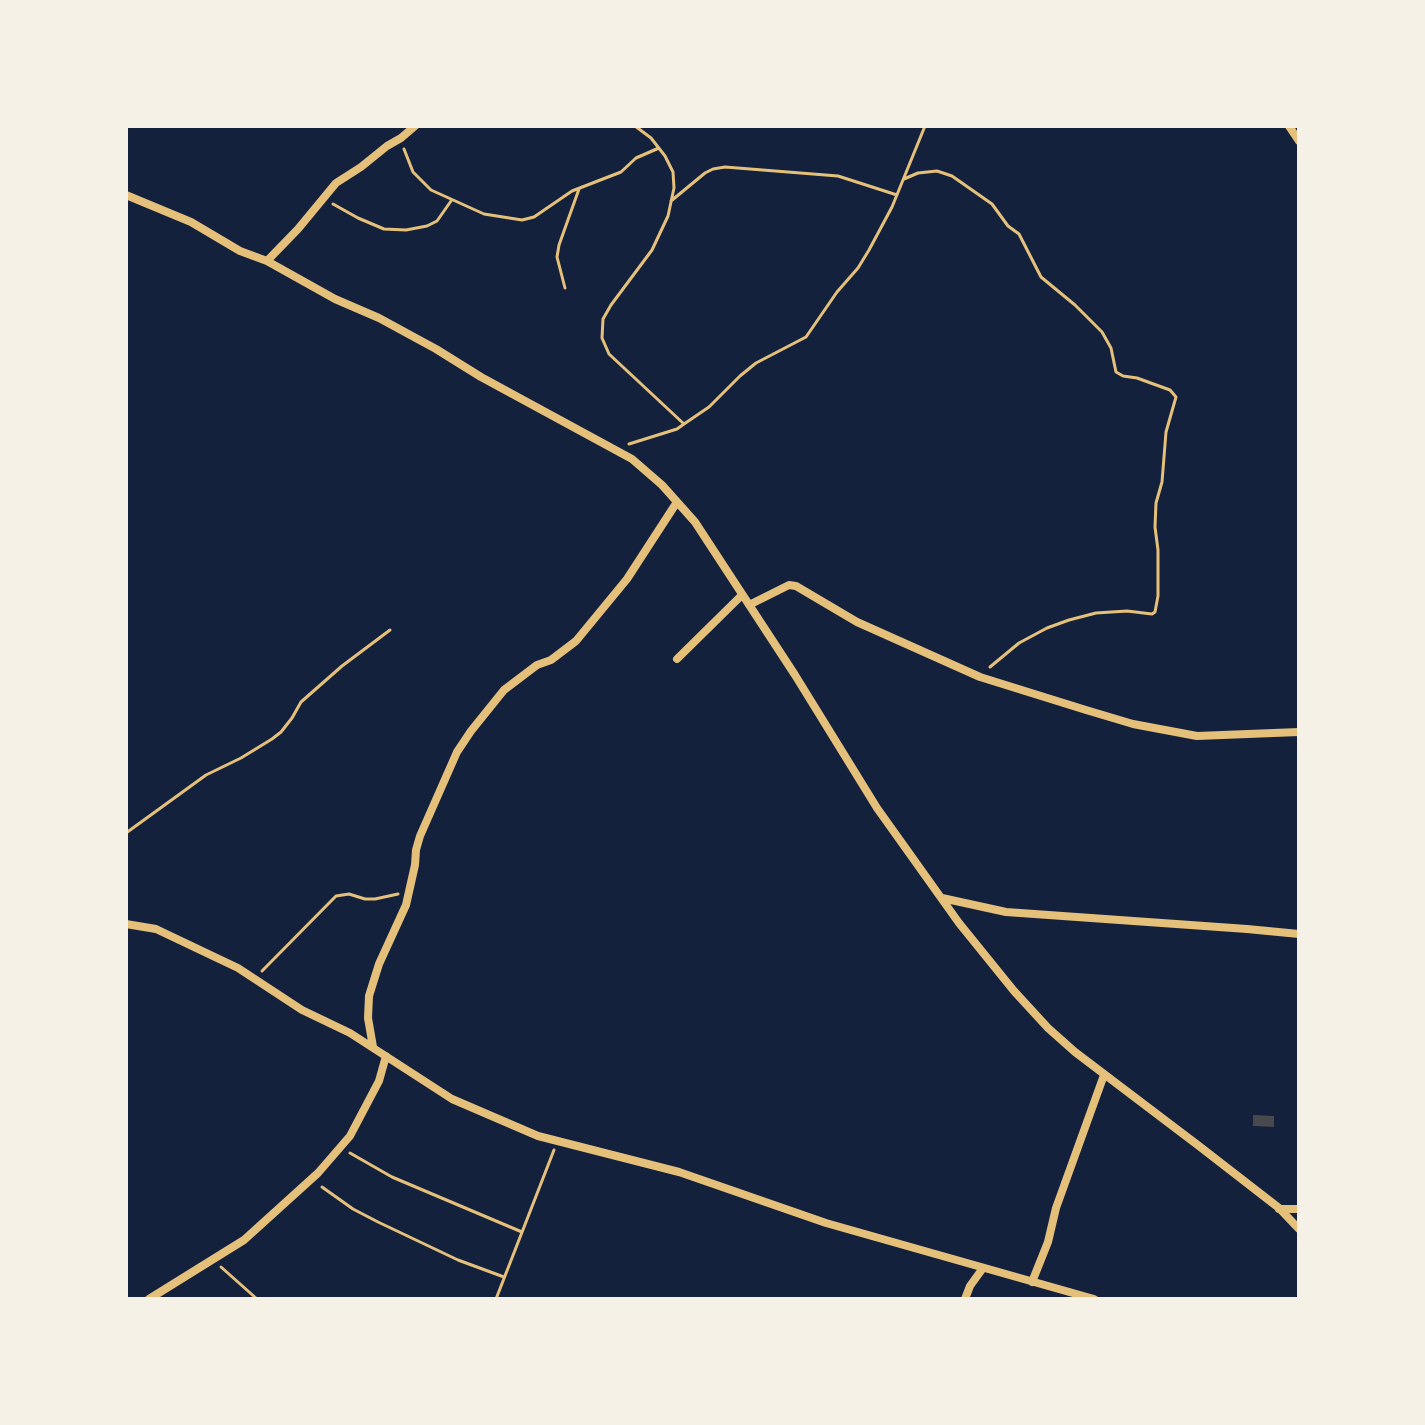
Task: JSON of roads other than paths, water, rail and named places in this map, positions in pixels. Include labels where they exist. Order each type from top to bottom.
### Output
[{"type":"street","points":[[267,261],[336,183],[415,126]]},
{"type":"street","points":[[1289,126],[1299,141]]},
{"type":"street","points":[[126,195],[191,222],[240,251],[267,261],[335,299],[379,318],[632,459],[662,485],[695,522],[837,740],[877,808],[959,923],[1014,991],[1048,1028],[1104,1075],[1279,1208],[1299,1229]]},
{"type":"street","points":[[373,1048],[368,1018],[369,996],[379,964],[406,905],[420,836],[457,752],[504,690],[576,641],[627,579],[677,502]]},
{"type":"street","points":[[749,605],[789,585],[796,586],[857,622],[980,677],[1133,724],[1197,736],[1299,732]]},
{"type":"street","points":[[677,659],[742,595]]},
{"type":"street","points":[[941,898],[1006,912],[1299,934]]},
{"type":"street","points":[[126,924],[156,929],[238,968],[302,1010],[350,1033],[452,1099],[538,1136],[679,1172],[826,1223],[1094,1299]]},
{"type":"street","points":[[149,1299],[244,1240],[312,1179],[350,1136],[379,1081],[386,1056]]},
{"type":"street","points":[[1032,1282],[1104,1075]]},
{"type":"street","points":[[1279,1208],[1299,1209]]},
{"type":"street","points":[[965,1299],[983,1268]]}]
